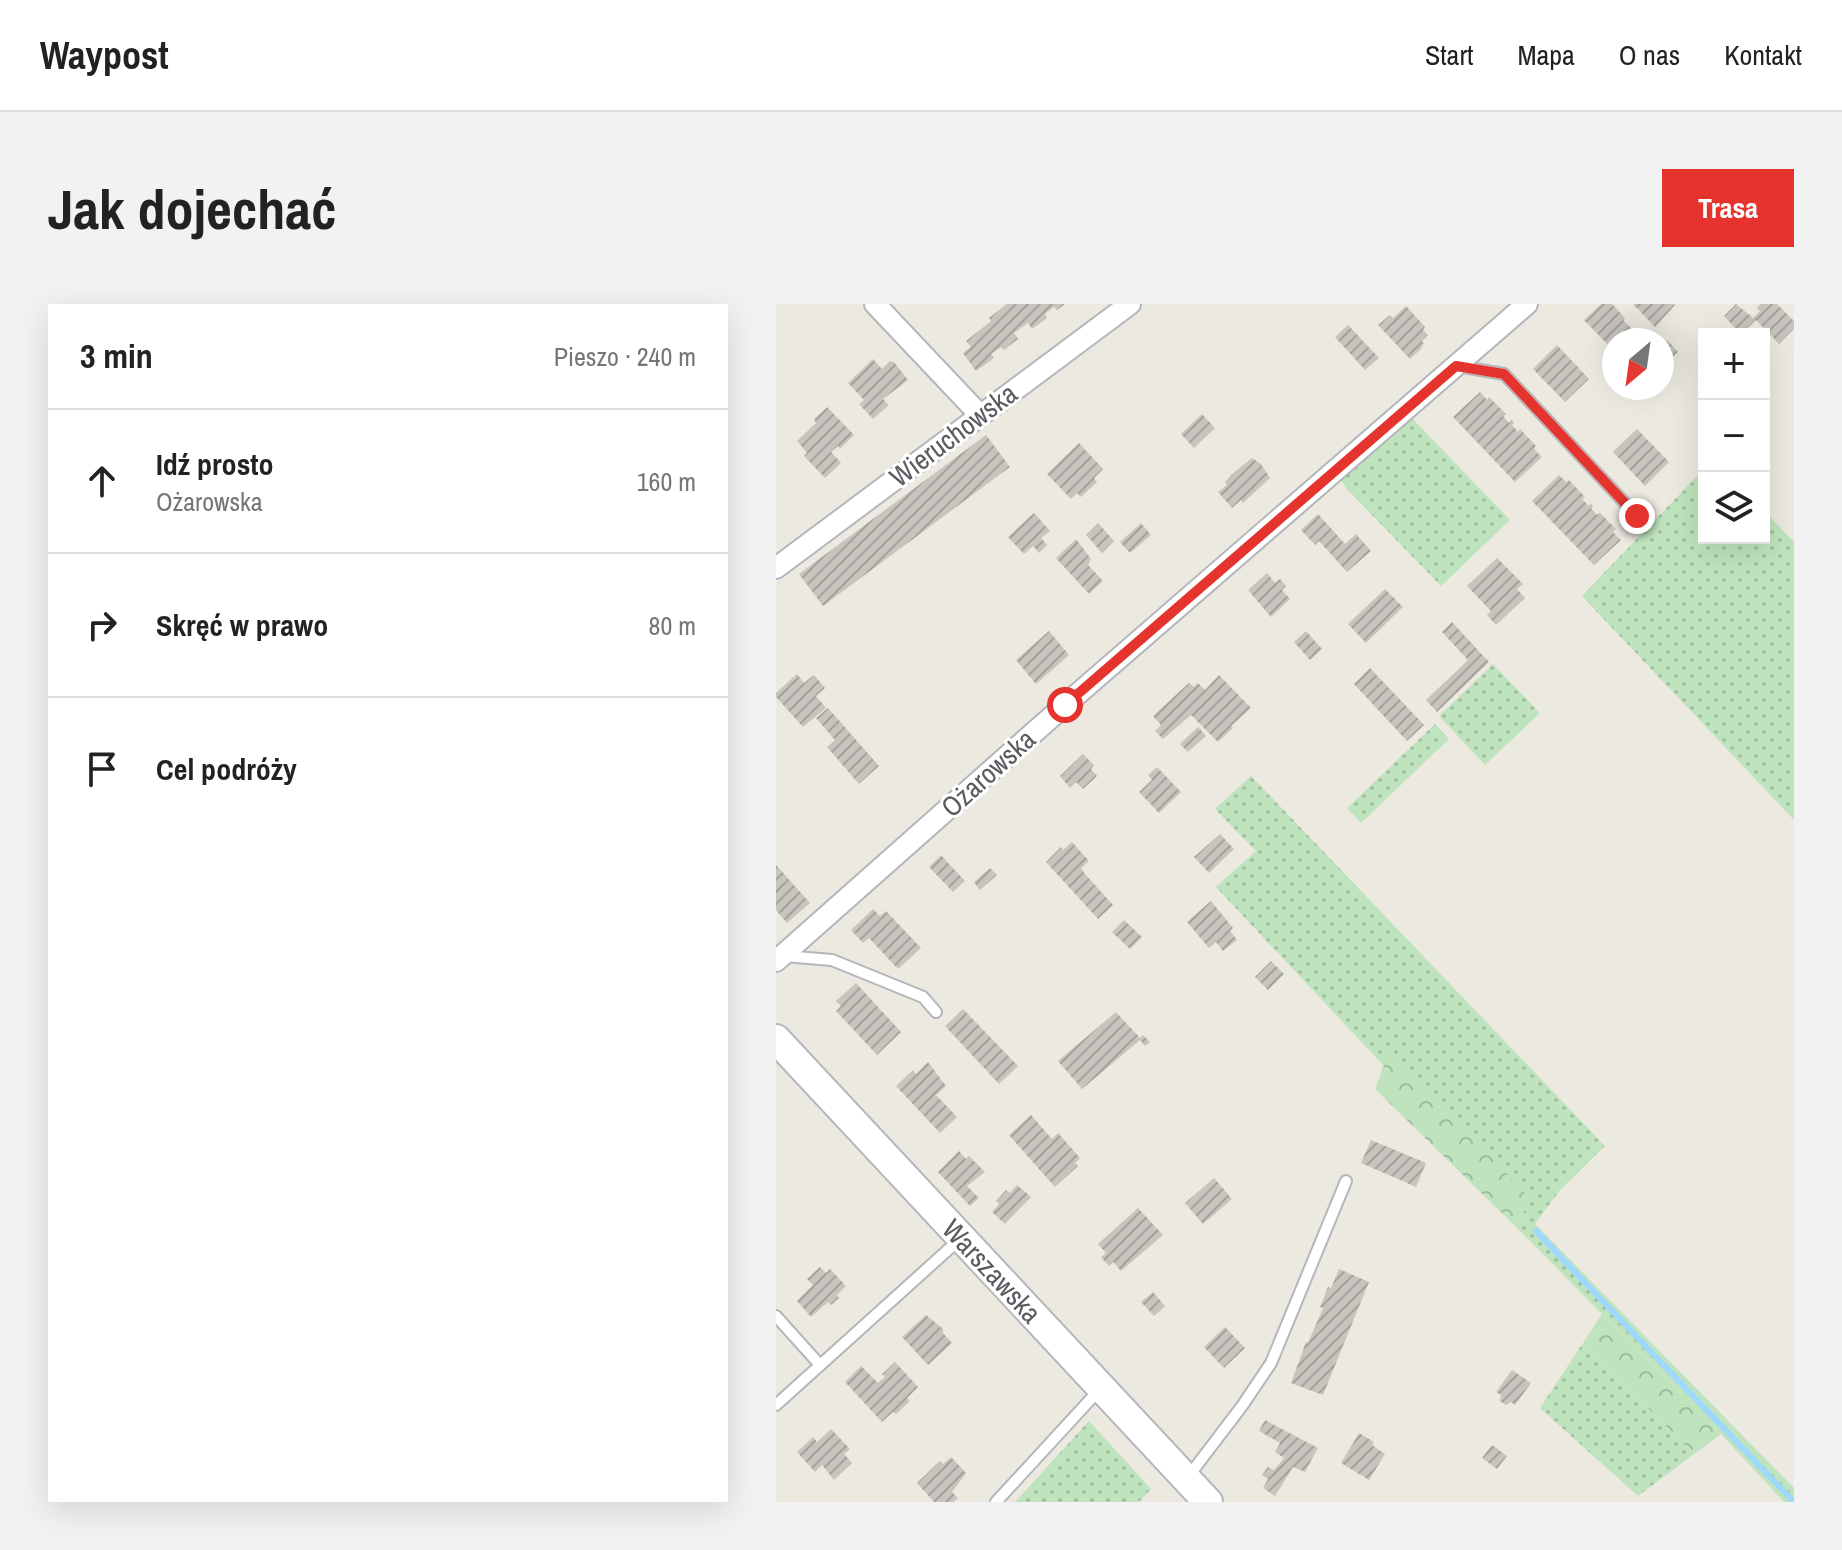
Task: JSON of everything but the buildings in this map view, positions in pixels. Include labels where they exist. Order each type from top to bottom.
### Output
[{"type":"main road","name":"Warszawska","points":[[776,1039],[1208,1502]]},
{"type":"street","points":[[875,304],[980,415]]},
{"type":"street","name":"Wieruchowska","points":[[776,568],[1130,304]]},
{"type":"street","name":"Ożarowska","points":[[779,958],[1076,695],[1527,304]]},
{"type":"lane","points":[[1456,366],[1504,374],[1637,516]]},
{"type":"lane","points":[[779,958],[832,960],[923,997],[936,1012]]},
{"type":"lane","points":[[1186,1479],[1200,1464],[1271,1363],[1346,1181]]},
{"type":"lane","points":[[776,1405],[961,1238]]},
{"type":"lane","points":[[776,1316],[820,1365]]},
{"type":"lane","points":[[996,1502],[1101,1387]]},
{"type":"green space","points":[[1409,415],[1510,520],[1441,586],[1345,487],[1339,475]]},
{"type":"green space","points":[[1698,475],[1698,544],[1770,544],[1770,517],[1794,542],[1794,820],[1582,596]]},
{"type":"green space","points":[[1493,664],[1540,713],[1485,765],[1439,716]]},
{"type":"green space","points":[[1435,724],[1449,739],[1361,823],[1347,808]]},
{"type":"green space","points":[[1251,776],[1605,1146],[1560,1190],[1535,1224],[1794,1488],[1794,1502],[1784,1502],[1515,1226],[1524,1213],[1390,1049],[1384,1066],[1216,887],[1256,851],[1215,809]]},
{"type":"green space","points":[[1390,1048],[1531,1200],[1515,1226],[1375,1089]]},
{"type":"green space","points":[[1602,1314],[1721,1434],[1694,1454],[1583,1343]]},
{"type":"green space","points":[[1583,1343],[1694,1454],[1638,1496],[1540,1408]]},
{"type":"green space","points":[[1089,1421],[1151,1489],[1139,1502],[1015,1502]]},
{"type":"waterway","points":[[1536,1231],[1794,1502]]},
{"type":"route","points":[[1065,705],[1456,366],[1504,374],[1637,516]]}]
